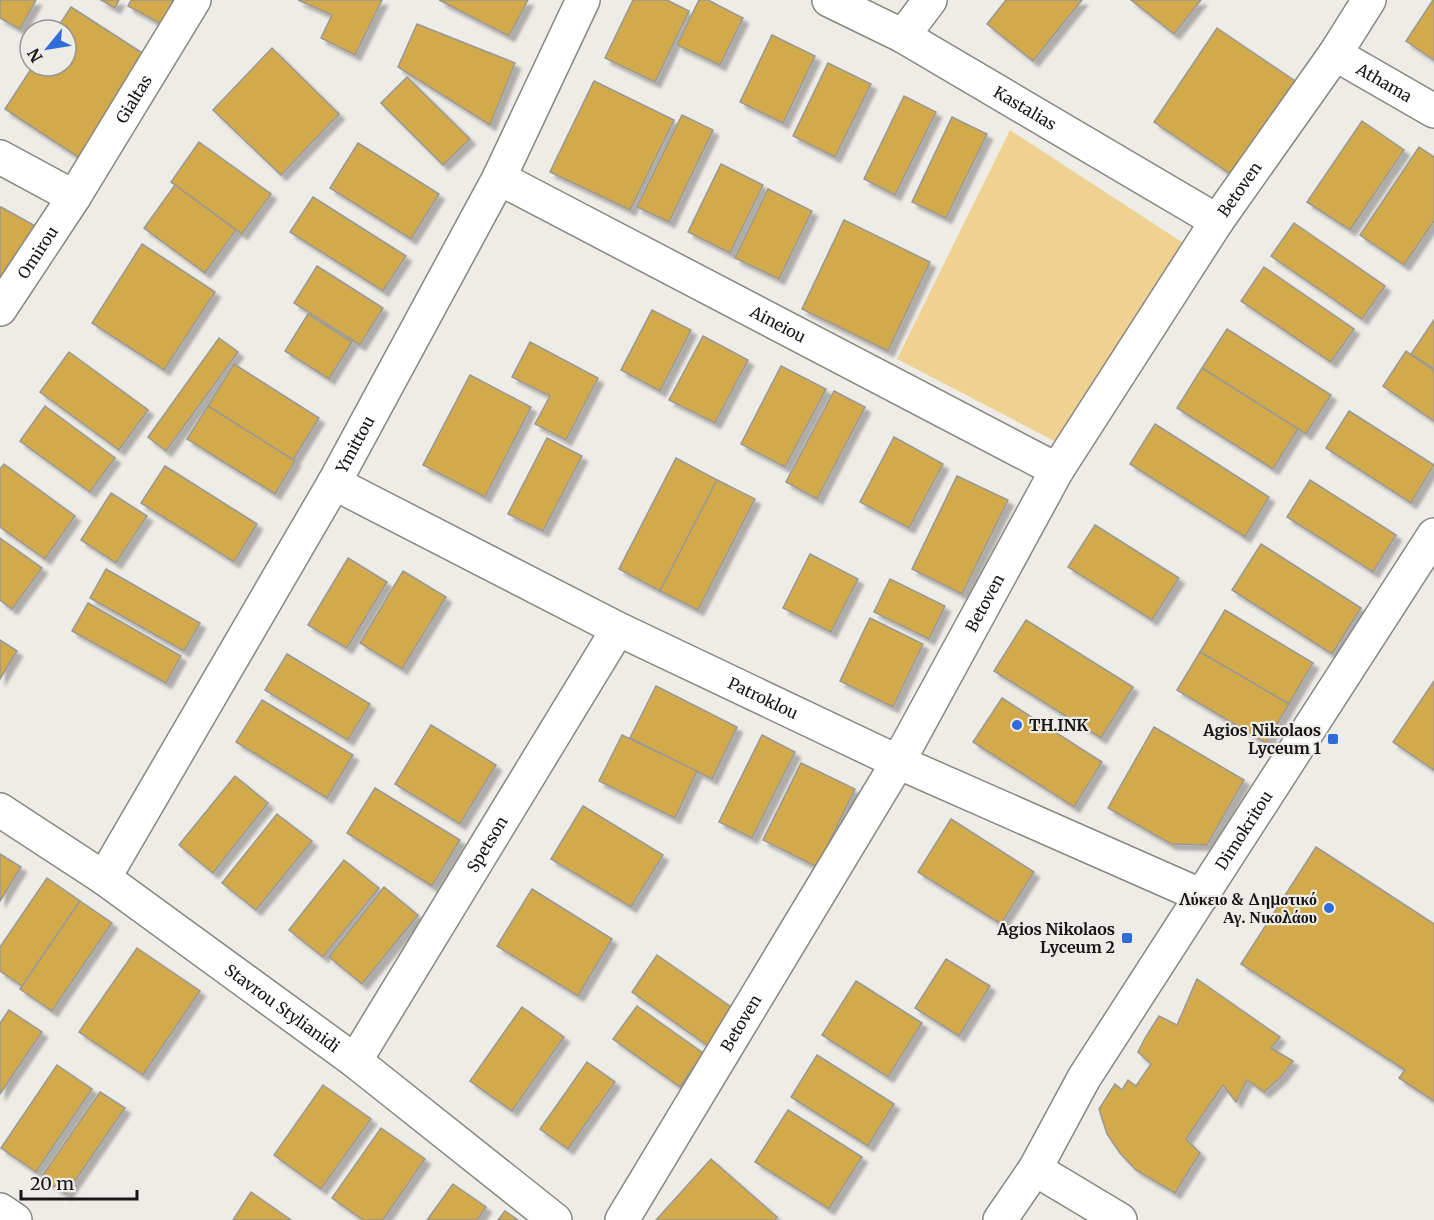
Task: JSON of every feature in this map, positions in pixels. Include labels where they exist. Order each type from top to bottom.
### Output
[{"type":"street","name":"Gialtas","points":[[74,197],[194,0]]},
{"type":"street","name":"Ymittou","points":[[104,878],[334,483],[499,178],[583,0]]},
{"type":"street","name":"Kastalias","points":[[829,0],[903,36],[1218,221]]},
{"type":"street","points":[[903,36],[930,0]]},
{"type":"street","name":"Betoven","points":[[622,1220],[898,762],[1056,470],[1218,221],[1335,54],[1369,0]]},
{"type":"street","name":"Athama","points":[[1335,54],[1434,111]]},
{"type":"street","points":[[0,157],[74,197]]},
{"type":"street","name":"Aineiou","points":[[499,178],[1056,470]]},
{"type":"street","name":"Omirou","points":[[0,309],[74,197]]},
{"type":"street","name":"Patroklou","points":[[334,483],[618,629],[898,762],[1202,896]]},
{"type":"street","name":"Dimokritou","points":[[1000,1220],[1035,1169],[1084,1078],[1434,535]]},
{"type":"street","name":"Spetson","points":[[355,1061],[618,629]]},
{"type":"street","name":"Stavrou Stylianidi","points":[[0,810],[104,878],[355,1061],[555,1220]]},
{"type":"street","points":[[1035,1169],[1120,1220]]},
{"type":"street","points":[[0,1210],[15,1220]]},
{"type":"shaded area","points":[[1010,130],[1188,246],[1060,444],[897,359]]},
{"type":"building","points":[[0,0],[36,0],[26,18],[18,18],[18,28],[0,18]]},
{"type":"building","points":[[101,0],[119,0],[115,8]]},
{"type":"building","points":[[131,0],[177,0],[163,25],[128,6]]},
{"type":"building","points":[[298,0],[382,0],[355,55],[321,38],[332,15]]},
{"type":"building","points":[[439,0],[528,0],[509,36]]},
{"type":"building","points":[[633,0],[667,0],[689,11],[655,82],[605,58]]},
{"type":"building","points":[[699,0],[708,0],[743,18],[720,65],[677,45]]},
{"type":"building","points":[[1006,0],[1082,0],[1033,61],[987,24]]},
{"type":"building","points":[[1131,0],[1201,0],[1174,34]]},
{"type":"building","points":[[1434,0],[1434,60],[1406,41]]},
{"type":"building","points":[[71,7],[147,56],[81,159],[5,109],[25,78],[78,78],[78,18],[64,18]]},
{"type":"building","points":[[417,24],[515,63],[490,125],[398,67]]},
{"type":"building","points":[[1217,28],[1295,81],[1232,175],[1154,122]]},
{"type":"building","points":[[772,35],[815,56],[783,123],[740,102]]},
{"type":"building","points":[[272,48],[339,114],[281,175],[213,110]]},
{"type":"building","points":[[828,63],[871,84],[835,157],[793,136]]},
{"type":"building","points":[[407,77],[470,139],[443,165],[381,103]]},
{"type":"building","points":[[594,81],[674,120],[630,210],[550,172]]},
{"type":"building","points":[[904,96],[936,112],[895,195],[864,179]]},
{"type":"building","points":[[682,115],[713,130],[669,222],[637,207]]},
{"type":"building","points":[[952,117],[987,134],[946,218],[912,202]]},
{"type":"building","points":[[1362,121],[1404,150],[1350,230],[1307,202]]},
{"type":"building","points":[[199,142],[271,194],[242,234],[171,182]]},
{"type":"building","points":[[358,143],[439,194],[411,239],[330,188]]},
{"type":"building","points":[[1419,147],[1434,157],[1434,221],[1404,265],[1360,235]]},
{"type":"building","points":[[721,164],[763,185],[730,253],[688,232]]},
{"type":"building","points":[[175,185],[236,230],[205,273],[144,228]]},
{"type":"building","points":[[768,189],[812,211],[779,279],[735,258]]},
{"type":"building","points":[[313,197],[406,256],[383,291],[290,232]]},
{"type":"building","points":[[0,208],[46,232],[0,287]]},
{"type":"building","points":[[844,220],[930,262],[888,351],[802,309]]},
{"type":"building","points":[[1294,223],[1385,286],[1362,319],[1271,256]]},
{"type":"building","points":[[142,244],[215,292],[164,370],[92,323]]},
{"type":"building","points":[[317,266],[383,308],[360,345],[294,303]]},
{"type":"building","points":[[1264,267],[1354,329],[1331,362],[1241,301]]},
{"type":"building","points":[[652,310],[691,330],[660,391],[621,370]]},
{"type":"building","points":[[308,314],[352,342],[329,379],[285,351]]},
{"type":"building","points":[[1434,320],[1434,369],[1411,354]]},
{"type":"building","points":[[1227,329],[1331,395],[1306,434],[1202,368]]},
{"type":"building","points":[[703,336],[748,360],[715,423],[669,400]]},
{"type":"building","points":[[219,338],[238,352],[166,451],[148,437]]},
{"type":"building","points":[[530,342],[598,378],[566,440],[535,424],[550,396],[512,377]]},
{"type":"building","points":[[1406,351],[1434,371],[1434,421],[1383,386]]},
{"type":"building","points":[[69,352],[148,410],[119,450],[40,392]]},
{"type":"building","points":[[234,364],[319,418],[293,460],[208,406]]},
{"type":"building","points":[[781,366],[826,389],[785,467],[741,444]]},
{"type":"building","points":[[1202,368],[1298,429],[1273,469],[1177,408]]},
{"type":"building","points":[[470,375],[531,407],[485,497],[423,465]]},
{"type":"building","points":[[834,391],[865,407],[817,499],[786,482]]},
{"type":"building","points":[[45,406],[115,458],[90,492],[20,441]]},
{"type":"building","points":[[208,406],[295,461],[275,494],[187,439]]},
{"type":"building","points":[[1349,411],[1434,465],[1411,503],[1326,448]]},
{"type":"building","points":[[1155,424],[1269,497],[1245,537],[1130,464]]},
{"type":"building","points":[[894,437],[943,464],[909,528],[860,502]]},
{"type":"building","points":[[547,438],[582,456],[543,531],[508,514]]},
{"type":"building","points":[[676,458],[717,480],[660,591],[619,569]]},
{"type":"building","points":[[4,464],[75,516],[45,559],[0,527],[0,469]]},
{"type":"building","points":[[165,466],[257,524],[234,562],[141,503]]},
{"type":"building","points":[[957,476],[1008,500],[962,594],[912,569]]},
{"type":"building","points":[[717,480],[755,499],[698,610],[660,591]]},
{"type":"building","points":[[1310,480],[1396,535],[1373,572],[1287,517]]},
{"type":"building","points":[[111,493],[147,516],[116,563],[81,540]]},
{"type":"building","points":[[1095,525],[1179,578],[1152,620],[1068,567]]},
{"type":"building","points":[[0,538],[42,568],[12,609],[0,600]]},
{"type":"building","points":[[1261,544],[1361,608],[1332,654],[1232,590]]},
{"type":"building","points":[[810,554],[858,579],[831,632],[783,608]]},
{"type":"building","points":[[348,558],[387,582],[347,648],[308,625]]},
{"type":"building","points":[[106,569],[200,623],[184,651],[90,598]]},
{"type":"building","points":[[403,571],[446,597],[402,669],[360,643]]},
{"type":"building","points":[[890,579],[945,606],[929,639],[874,612]]},
{"type":"building","points":[[88,603],[181,656],[166,683],[72,631]]},
{"type":"building","points":[[1225,610],[1313,663],[1289,704],[1200,652]]},
{"type":"building","points":[[870,618],[923,644],[893,707],[840,681]]},
{"type":"building","points":[[1026,620],[1133,687],[1101,738],[994,671]]},
{"type":"building","points":[[0,640],[17,651],[0,679]]},
{"type":"building","points":[[1200,652],[1289,704],[1266,743],[1177,690]]},
{"type":"building","points":[[287,654],[370,704],[348,740],[265,690]]},
{"type":"building","points":[[1434,681],[1434,770],[1393,742]]},
{"type":"building","points":[[656,686],[737,727],[712,779],[630,738]]},
{"type":"building","points":[[1002,698],[1102,762],[1074,807],[973,742]]},
{"type":"building","points":[[262,700],[353,755],[327,798],[236,742]]},
{"type":"building","points":[[431,725],[496,765],[460,824],[395,784]]},
{"type":"building","points":[[1154,727],[1244,780],[1207,845],[1171,844],[1108,808]]},
{"type":"building","points":[[622,735],[697,771],[675,818],[599,781]]},
{"type":"building","points":[[762,735],[795,752],[752,838],[719,822]]},
{"type":"building","points":[[801,763],[855,789],[817,867],[763,840]]},
{"type":"building","points":[[235,776],[268,803],[213,873],[179,845]]},
{"type":"building","points":[[375,788],[460,840],[432,886],[347,833]]},
{"type":"building","points":[[583,806],[663,855],[631,907],[551,859]]},
{"type":"building","points":[[277,814],[312,841],[256,910],[222,883]]},
{"type":"building","points":[[951,819],[1034,872],[1001,924],[918,872]]},
{"type":"building","points":[[1316,847],[1434,924],[1434,1101],[1399,1078],[1405,1070],[1241,964]]},
{"type":"building","points":[[0,854],[21,867],[0,901]]},
{"type":"building","points":[[344,860],[379,888],[323,957],[289,930]]},
{"type":"building","points":[[47,878],[80,901],[22,986],[0,971],[0,947]]},
{"type":"building","points":[[384,887],[418,915],[362,984],[329,957]]},
{"type":"building","points":[[532,889],[612,939],[578,996],[497,946]]},
{"type":"building","points":[[80,901],[112,923],[52,1011],[20,989]]},
{"type":"building","points":[[137,948],[200,991],[143,1075],[79,1032]]},
{"type":"building","points":[[657,955],[734,1009],[708,1046],[632,992]]},
{"type":"building","points":[[946,959],[990,986],[959,1036],[915,1008]]},
{"type":"building","points":[[1197,979],[1280,1037],[1271,1048],[1293,1061],[1281,1077],[1264,1092],[1247,1080],[1236,1102],[1223,1085],[1186,1139],[1200,1153],[1175,1193],[1136,1170],[1120,1153],[1107,1134],[1099,1109],[1115,1084],[1122,1090],[1128,1080],[1136,1086],[1151,1064],[1138,1052],[1145,1038],[1159,1016],[1177,1025]]},
{"type":"building","points":[[856,981],[922,1023],[888,1077],[822,1035]]},
{"type":"building","points":[[637,1006],[703,1053],[680,1087],[613,1039]]},
{"type":"building","points":[[522,1007],[564,1037],[512,1111],[470,1081]]},
{"type":"building","points":[[9,1010],[42,1032],[0,1094],[0,1023]]},
{"type":"building","points":[[817,1055],[894,1104],[868,1146],[791,1097]]},
{"type":"building","points":[[587,1062],[615,1082],[568,1149],[540,1129]]},
{"type":"building","points":[[57,1065],[92,1089],[36,1172],[1,1148]]},
{"type":"building","points":[[323,1085],[371,1119],[321,1189],[274,1155]]},
{"type":"building","points":[[100,1092],[125,1108],[66,1194],[41,1178]]},
{"type":"building","points":[[788,1110],[862,1157],[829,1209],[755,1162]]},
{"type":"building","points":[[381,1128],[425,1159],[383,1220],[363,1220],[332,1198]]},
{"type":"building","points":[[711,1159],[777,1217],[774,1220],[656,1220]]},
{"type":"building","points":[[453,1184],[486,1207],[477,1220],[427,1220]]},
{"type":"building","points":[[251,1192],[291,1220],[233,1220]]},
{"type":"building","points":[[505,1211],[518,1220],[498,1220]]},
{"type":"place","name":"TH.INK","points":[[1017,725]]},
{"type":"place","name":"Agios Nikolaos Lyceum 1","points":[[1333,739]]},
{"type":"place","name":"Λύκειο & Δημοτικό Αγ. Νικολάου","points":[[1329,908]]},
{"type":"place","name":"Agios Nikolaos Lyceum 2","points":[[1127,938]]}]
